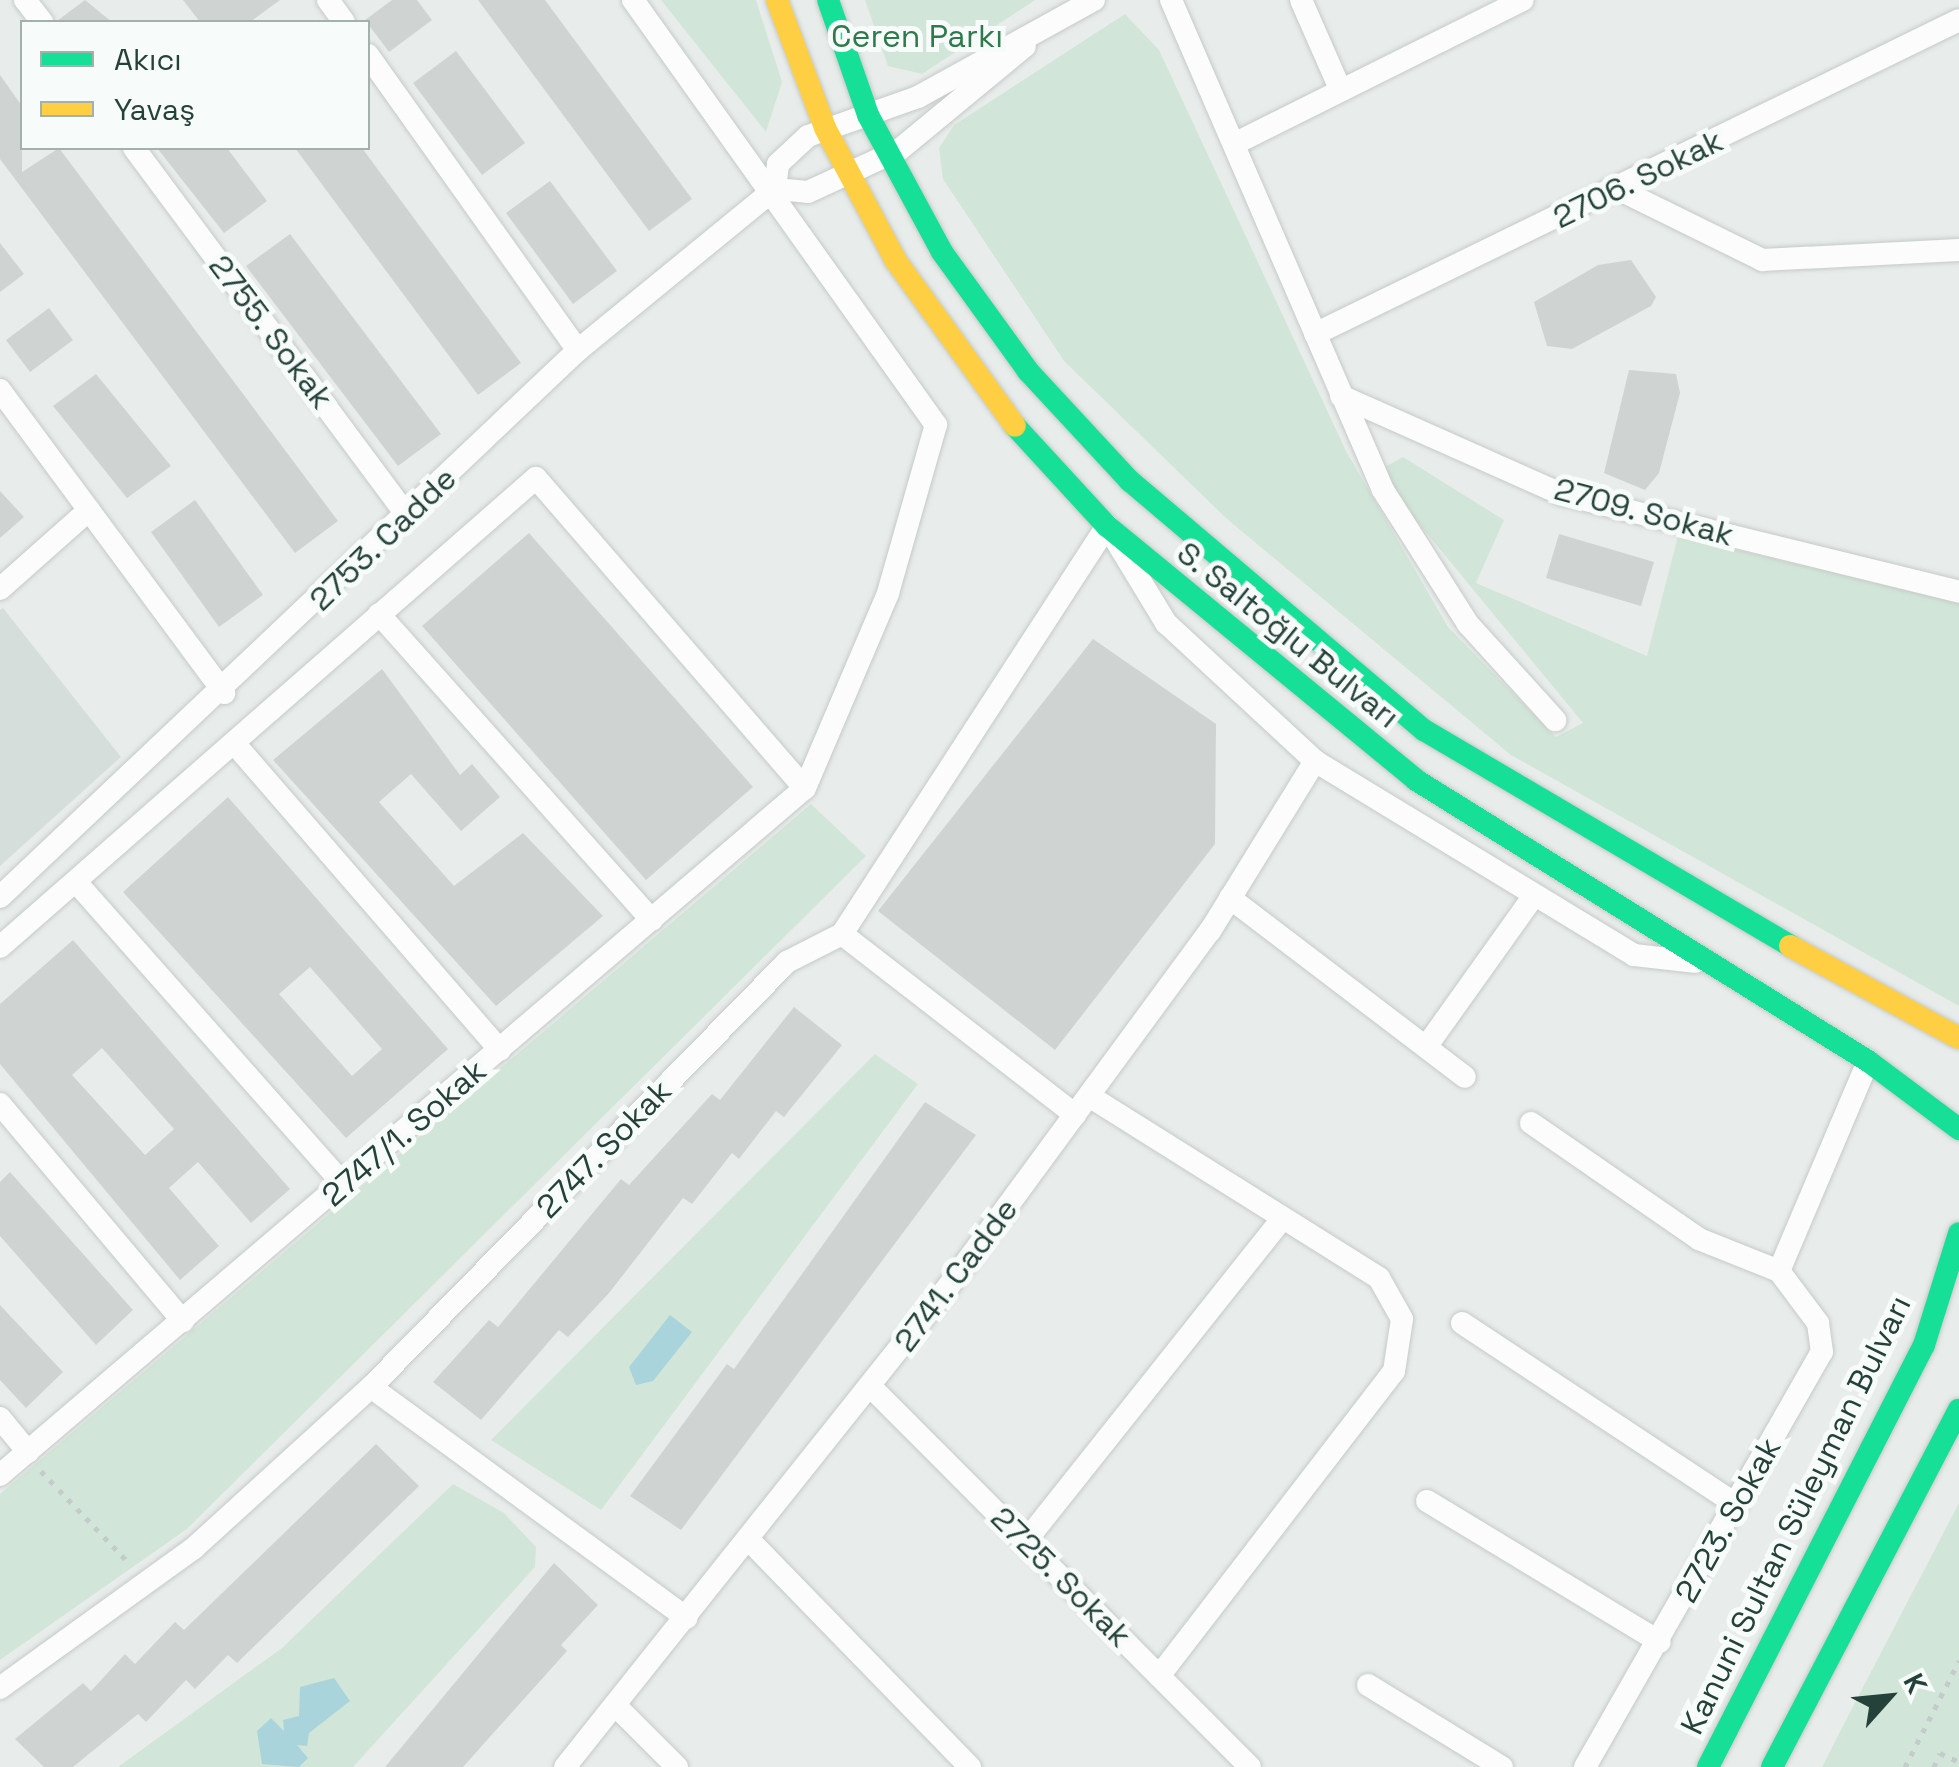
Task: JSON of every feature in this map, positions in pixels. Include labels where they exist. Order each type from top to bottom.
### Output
[{"type":"main road","name":"S. Saltoğlu Bulvarı","points":[[778,0],[825,128],[846,173],[979,382],[1107,526],[1402,769],[1695,962],[1868,1061],[1959,1130]]},
{"type":"main road","name":"S. Saltoğlu Bulvarı","points":[[828,0],[868,114],[888,156],[983,313],[1053,401],[1317,646],[1550,812],[1959,1038]]},
{"type":"main road","name":"Kanuni Sultan Süleyman Bulvarı","points":[[1708,1767],[1924,1346],[1959,1234]]},
{"type":"main road","points":[[1772,1767],[1959,1410]]},
{"type":"street","points":[[25,0],[40,20]]},
{"type":"street","points":[[0,948],[536,478],[805,788],[888,593],[936,424],[775,190],[633,0]]},
{"type":"street","points":[[775,190],[800,195],[888,156],[1025,46],[1094,0]]},
{"type":"street","points":[[1171,0],[1238,142],[1341,396],[1423,563],[1555,720]]},
{"type":"street","points":[[1300,0],[1341,91]]},
{"type":"street","points":[[1238,142],[1523,0]]},
{"type":"street","name":"2706. Sokak","points":[[1315,334],[1618,190],[1959,20]]},
{"type":"street","points":[[775,190],[785,154],[825,128],[868,114],[1025,46]]},
{"type":"street","points":[[370,58],[578,350]]},
{"type":"street","name":"2755. Sokak","points":[[135,150],[407,516]]},
{"type":"street","name":"2753. Cadde","points":[[0,898],[224,693],[578,350],[775,190]]},
{"type":"street","points":[[1618,190],[1762,260],[1959,250]]},
{"type":"street","points":[[0,390],[224,693]]},
{"type":"street","name":"2709. Sokak","points":[[1341,396],[1561,494],[1959,592]]},
{"type":"street","points":[[0,589],[90,510]]},
{"type":"street","points":[[1159,1676],[1394,1372],[1402,1319],[1379,1278],[1082,1105],[842,934],[1107,526],[1166,623],[1315,760],[1634,956],[1695,962]]},
{"type":"street","points":[[379,614],[652,920]]},
{"type":"street","points":[[234,743],[500,1050]]},
{"type":"street","name":"2741. Cadde","points":[[566,1767],[619,1710],[872,1388],[1230,898],[1315,760]]},
{"type":"street","name":"2747/1. Sokak","points":[[0,1476],[805,788]]},
{"type":"street","points":[[76,882],[344,1185]]},
{"type":"street","points":[[1426,1047],[1533,897]]},
{"type":"street","points":[[1230,898],[1465,1076]]},
{"type":"street","name":"2747. Sokak","points":[[0,1688],[148,1582],[370,1387],[787,962],[842,934]]},
{"type":"street","points":[[1532,1123],[1699,1239],[1779,1272],[1868,1061]]},
{"type":"street","points":[[0,1104],[183,1322]]},
{"type":"street","points":[[1026,1542],[1282,1219]]},
{"type":"street","name":"2723. Sokak","points":[[1584,1767],[1660,1642],[1822,1352],[1818,1323],[1779,1272]]},
{"type":"street","points":[[1462,1323],[1737,1504]]},
{"type":"street","points":[[370,1387],[688,1618]]},
{"type":"street","name":"2725. Sokak","points":[[872,1388],[1250,1767]]},
{"type":"street","points":[[0,1418],[28,1452]]},
{"type":"street","points":[[1427,1502],[1660,1642]]},
{"type":"street","points":[[752,1543],[970,1767]]},
{"type":"street","points":[[1368,1685],[1502,1767]]},
{"type":"street","points":[[619,1710],[678,1767]]},
{"type":"path","points":[[28,1452],[148,1582]]},
{"type":"path","points":[[1905,1767],[1959,1660]]},
{"type":"path","points":[[1934,1767],[1940,1752],[1959,1762]]},
{"type":"shaded area","points":[[3,608],[121,757],[0,866],[0,610]]},
{"type":"green space","points":[[661,0],[756,0],[782,82],[766,132]]},
{"type":"green space","name":"Ceren Parkı","points":[[865,0],[1035,0],[922,74],[888,66]]},
{"type":"green space","points":[[1125,14],[1159,50],[1346,451],[1448,627],[1556,737],[1583,723],[1397,497],[1385,467],[1403,457],[1504,520],[1476,583],[1647,656],[1678,536],[1959,603],[1959,1006],[1511,755],[1227,519],[1064,361],[943,179],[939,148],[954,125]]},
{"type":"green space","points":[[811,804],[866,856],[187,1529],[0,1660],[0,1494]]},
{"type":"green space","points":[[875,1054],[918,1084],[601,1510],[491,1440]]},
{"type":"green space","points":[[453,1484],[504,1513],[536,1547],[535,1567],[353,1767],[118,1767],[282,1648]]},
{"type":"green space","points":[[1959,1503],[1959,1767],[1822,1767],[1848,1716]]},
{"type":"water","points":[[670,1315],[692,1332],[653,1381],[636,1385],[629,1367]]},
{"type":"water","points":[[334,1678],[350,1701],[309,1733],[307,1746],[297,1745],[308,1758],[299,1767],[262,1764],[257,1731],[271,1718],[284,1731],[283,1720],[299,1716],[300,1687]]},
{"type":"building","points":[[85,0],[110,20],[58,20]]},
{"type":"building","points":[[183,0],[280,0],[253,20],[198,20]]},
{"type":"building","points":[[392,0],[417,0],[432,20],[389,52],[370,27],[370,20],[365,20]]},
{"type":"building","points":[[478,0],[545,0],[692,199],[649,231]]},
{"type":"building","points":[[456,51],[525,143],[482,175],[413,83]]},
{"type":"building","points":[[0,75],[20,103],[22,172],[60,150],[338,521],[295,553],[0,159]]},
{"type":"building","points":[[159,150],[229,150],[267,201],[224,233]]},
{"type":"building","points":[[296,150],[363,150],[521,363],[478,395]]},
{"type":"building","points":[[550,181],[617,271],[573,304],[506,213]]},
{"type":"building","points":[[290,234],[441,434],[398,466],[246,266]]},
{"type":"building","points":[[0,243],[24,274],[0,292]]},
{"type":"building","points":[[1631,260],[1656,297],[1651,306],[1572,349],[1547,346],[1534,302],[1598,265]]},
{"type":"building","points":[[49,308],[73,340],[30,372],[6,340]]},
{"type":"building","points":[[1629,370],[1676,374],[1680,393],[1659,473],[1645,490],[1604,473]]},
{"type":"building","points":[[96,374],[171,466],[127,498],[53,406]]},
{"type":"building","points":[[0,491],[24,517],[0,538]]},
{"type":"building","points":[[195,500],[263,595],[219,627],[151,532]]},
{"type":"building","points":[[529,533],[753,787],[646,880],[422,626]]},
{"type":"building","points":[[1559,534],[1654,562],[1641,606],[1546,578]]},
{"type":"building","points":[[1093,639],[1216,724],[1215,844],[1055,1050],[878,911]]},
{"type":"building","points":[[382,669],[460,775],[472,764],[500,797],[461,831],[411,774],[379,802],[454,886],[523,833],[603,916],[496,1006],[273,760]]},
{"type":"building","points":[[228,797],[448,1049],[346,1138],[123,892]],"holes":[[[310,967],[382,1049],[352,1076],[279,994]]]},
{"type":"building","points":[[73,940],[290,1189],[251,1223],[198,1162],[169,1188],[219,1246],[180,1280],[0,1064],[0,1004]],"holes":[[[102,1048],[174,1129],[145,1155],[72,1075]]]},
{"type":"building","points":[[794,1007],[842,1045],[784,1117],[776,1111],[739,1159],[732,1153],[692,1204],[683,1198],[609,1293],[568,1337],[559,1330],[481,1420],[433,1382],[489,1320],[498,1327],[621,1179],[629,1185],[712,1094],[720,1100]]},
{"type":"building","points":[[925,1102],[976,1135],[681,1530],[630,1496],[727,1364],[734,1369]]},
{"type":"building","points":[[10,1172],[133,1310],[96,1345],[0,1236],[0,1182]]},
{"type":"building","points":[[0,1305],[63,1372],[26,1408],[0,1380]]},
{"type":"building","points":[[376,1444],[419,1486],[237,1663],[228,1655],[195,1689],[186,1680],[146,1722],[138,1714],[73,1767],[44,1767],[15,1739],[83,1683],[91,1691],[125,1654],[135,1664],[175,1622],[184,1630]]},
{"type":"building","points":[[554,1563],[598,1605],[561,1645],[567,1651],[463,1767],[385,1767]]},
{"type":"traffic: fast","points":[[828,0],[868,115],[942,252],[1028,371],[1130,481],[1424,730],[1790,946]]},
{"type":"traffic: fast","points":[[1015,426],[1107,526],[1416,780],[1868,1061],[1959,1129]]},
{"type":"traffic: fast","points":[[1708,1767],[1924,1345],[1959,1233]]},
{"type":"traffic: fast","points":[[1772,1767],[1959,1410]]},
{"type":"traffic: slow","points":[[777,0],[825,128],[896,261],[1015,426]]},
{"type":"traffic: slow","points":[[1790,946],[1959,1038]]}]
